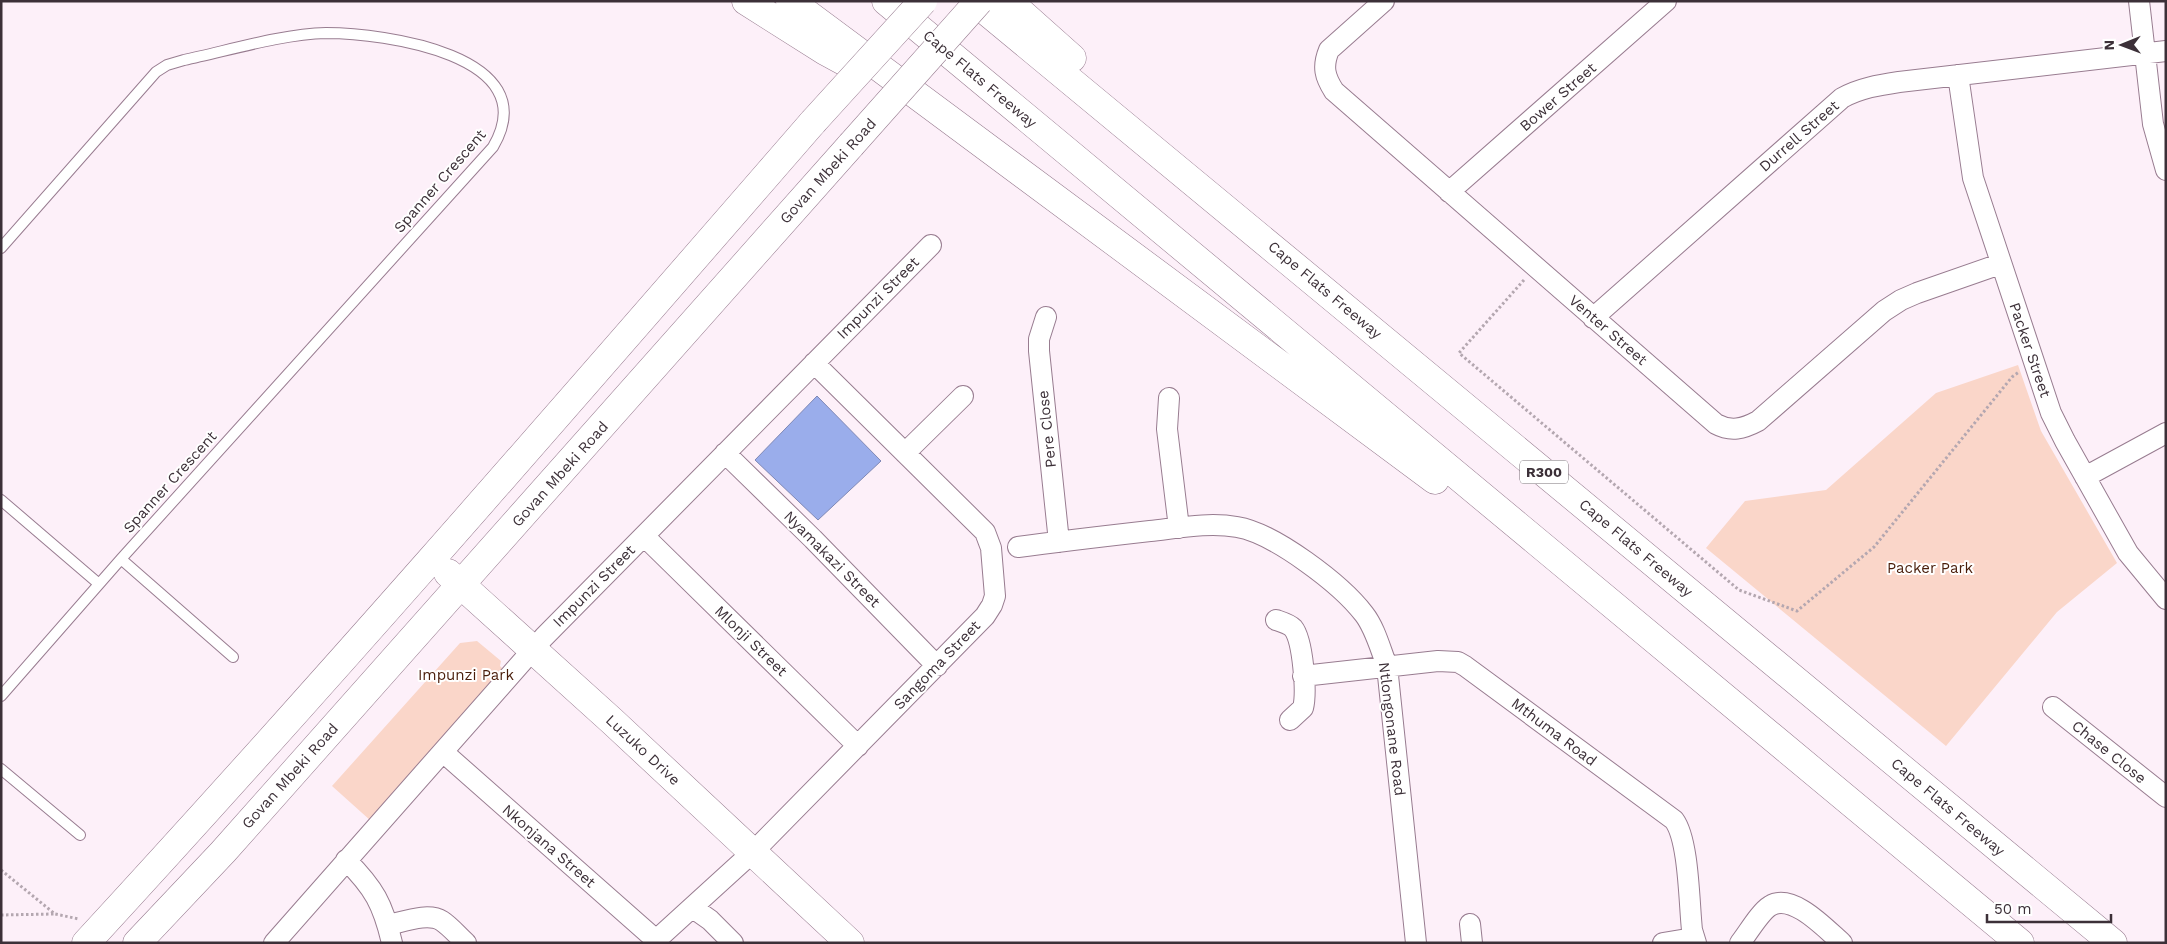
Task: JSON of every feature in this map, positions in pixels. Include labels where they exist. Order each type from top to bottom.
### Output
[{"type":"main road","points":[[746,1],[824,52],[943,114]]},
{"type":"main road","points":[[790,1],[1412,464],[1500,528],[1586,585]]},
{"type":"main road","name":"Cape Flats Freeway","points":[[886,1],[1586,585],[2020,943]]},
{"type":"main road","points":[[84,931],[190,831],[433,559],[813,122],[924,1]]},
{"type":"main road","name":"Cape Flats Freeway","points":[[974,1],[2114,943]]},
{"type":"main road","name":"Govan Mbeki Road","points":[[137,943],[222,852],[461,585],[979,1]]},
{"type":"main road","points":[[1008,1],[1138,115],[1235,196],[1356,315]]},
{"type":"main road","name":"Luzuko Drive","points":[[433,559],[754,851],[850,943]]},
{"type":"street","name":"Venter Street","points":[[1384,1],[1329,50],[1324,70],[1327,80],[1334,91],[1593,318],[1716,424],[1725,428],[1736,430],[1746,428],[1758,421],[1900,300],[2000,264]]},
{"type":"street","name":"Bower Street","points":[[1449,192],[1666,1]]},
{"type":"street","points":[[2139,1],[2153,124],[2166,170]]},
{"type":"street","name":"Durrell Street","points":[[1593,318],[1842,98],[1863,88],[2166,51]]},
{"type":"street","name":"Packer Street","points":[[1958,75],[1973,178],[2051,413],[2128,553],[2166,600]]},
{"type":"street","name":"Impunzi Street","points":[[274,943],[533,650],[931,245]]},
{"type":"street","name":"Pere Close","points":[[1046,317],[1041,329],[1039,351],[1059,542]]},
{"type":"street","name":"Sangoma Street","points":[[655,941],[754,851],[937,666],[985,616],[995,596],[991,548],[985,532],[814,363]]},
{"type":"street","points":[[905,453],[963,396]]},
{"type":"street","points":[[1169,398],[1167,429],[1179,528]]},
{"type":"street","points":[[2085,477],[2166,433]]},
{"type":"street","name":"Nyamakazi Street","points":[[725,453],[813,539],[937,666]]},
{"type":"street","name":"Ntlongonane Road","points":[[1018,547],[1179,528],[1238,527],[1255,532],[1274,542],[1308,564],[1352,600],[1368,622],[1387,666],[1416,943]]},
{"type":"street","name":"Mlonji Street","points":[[644,536],[858,746]]},
{"type":"street","points":[[1276,620],[1290,625],[1298,636],[1304,676],[1303,708],[1290,720]]},
{"type":"street","name":"Mthuma Road","points":[[1304,676],[1438,661],[1458,662],[1674,820],[1678,826],[1683,846],[1694,941]]},
{"type":"street","name":"Chase Close","points":[[2052,707],[2166,797]]},
{"type":"street","name":"Nkonjana Street","points":[[443,752],[655,941]]},
{"type":"street","points":[[346,860],[366,879],[374,891],[390,934],[419,918],[436,918],[442,921],[466,943]]},
{"type":"street","points":[[1740,943],[1770,906],[1779,904],[1793,904],[1842,943]]},
{"type":"street","points":[[693,908],[710,920],[733,943]]},
{"type":"street","points":[[1663,943],[1694,941]]},
{"type":"lane","name":"Spanner Crescent","points":[[1,248],[156,72],[167,65],[298,36],[325,33],[380,38],[437,50],[460,59],[487,76],[494,83],[501,99],[502,124],[493,147],[121,559],[1,696]]},
{"type":"lane","points":[[1,500],[99,584]]},
{"type":"lane","points":[[121,559],[233,656]]},
{"type":"lane","points":[[1,769],[80,835]]},
{"type":"path","points":[[1535,267],[1459,353],[1739,590],[1797,611],[1874,547],[2012,377],[2034,362]]},
{"type":"path","points":[[1,870],[55,914],[84,931]]},
{"type":"path","points":[[1,915],[55,914]]},
{"type":"green space","name":"Packer Park","points":[[2018,365],[2041,431],[2117,563],[2057,612],[1946,746],[1706,548],[1745,501],[1826,490],[1936,393]]},
{"type":"green space","name":"Impunzi Park","points":[[477,641],[501,661],[500,666],[505,671],[371,821],[332,786],[460,643]]},
{"type":"water","points":[[817,396],[881,461],[818,520],[755,460]]}]
